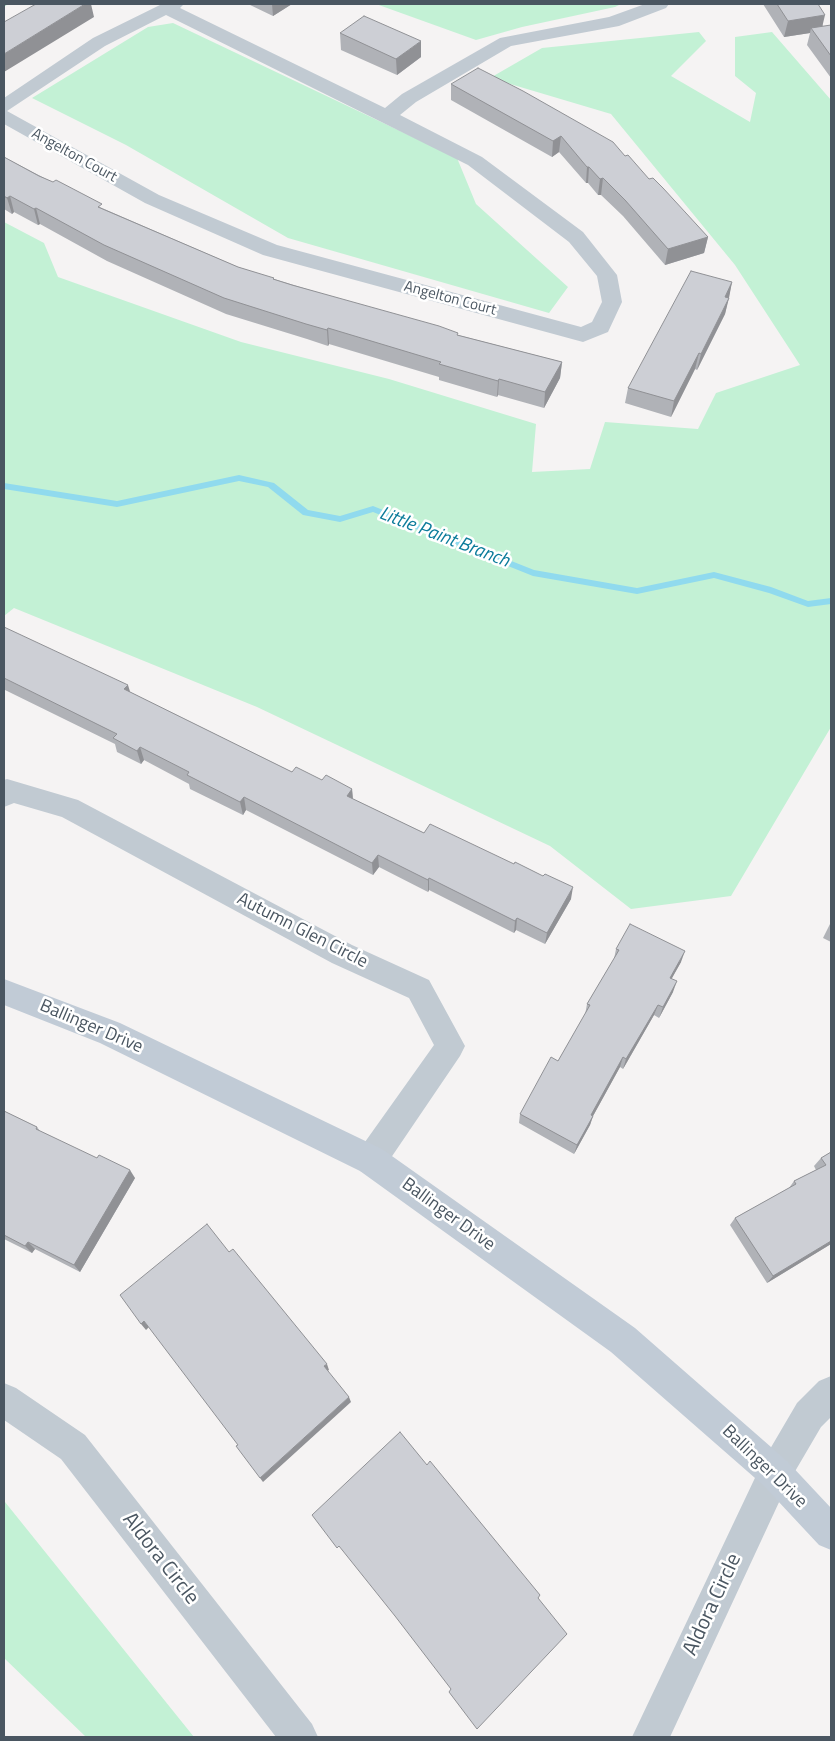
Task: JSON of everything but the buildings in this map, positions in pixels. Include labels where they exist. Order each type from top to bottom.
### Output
[{"type":"street","points":[[387,116],[409,98],[506,42],[613,22],[660,4]]},
{"type":"street","name":"Angelton Court","points":[[4,106],[99,42],[171,6],[474,161],[576,237],[607,275],[612,302],[600,327],[583,335],[270,250],[152,199],[4,116]]},
{"type":"street","name":"Autumn Glen Circle","points":[[4,796],[8,790],[70,808],[342,954],[419,989],[450,1046],[371,1160]]},
{"type":"street","name":"Ballinger Drive","points":[[4,992],[110,1032],[371,1160],[623,1340],[775,1473],[831,1533]]},
{"type":"street","name":"Aldora Circle","points":[[651,1737],[775,1473],[808,1415],[831,1393]]},
{"type":"street","name":"Aldora Circle","points":[[4,1400],[72,1447],[299,1737]]},
{"type":"green space","points":[[376,4],[621,4],[615,7],[522,27],[476,40]]},
{"type":"green space","points":[[173,23],[457,158],[476,204],[568,287],[549,313],[288,238],[126,145],[32,98],[148,27]]},
{"type":"green space","points":[[699,32],[706,41],[671,76],[750,122],[756,93],[735,76],[735,37],[772,32],[831,100],[831,727],[731,896],[631,909],[550,846],[257,707],[14,608],[4,616],[4,222],[44,243],[58,277],[241,342],[389,379],[536,424],[532,472],[590,469],[605,422],[698,429],[716,393],[800,365],[735,265],[611,114],[490,78],[542,48]]},
{"type":"green space","points":[[4,1501],[194,1737],[86,1737],[4,1658]]},
{"type":"waterway","name":"Little Paint Branch","points":[[4,486],[117,504],[239,478],[271,485],[306,513],[340,519],[373,509],[533,573],[637,591],[714,575],[771,590],[808,604],[831,601]]}]
